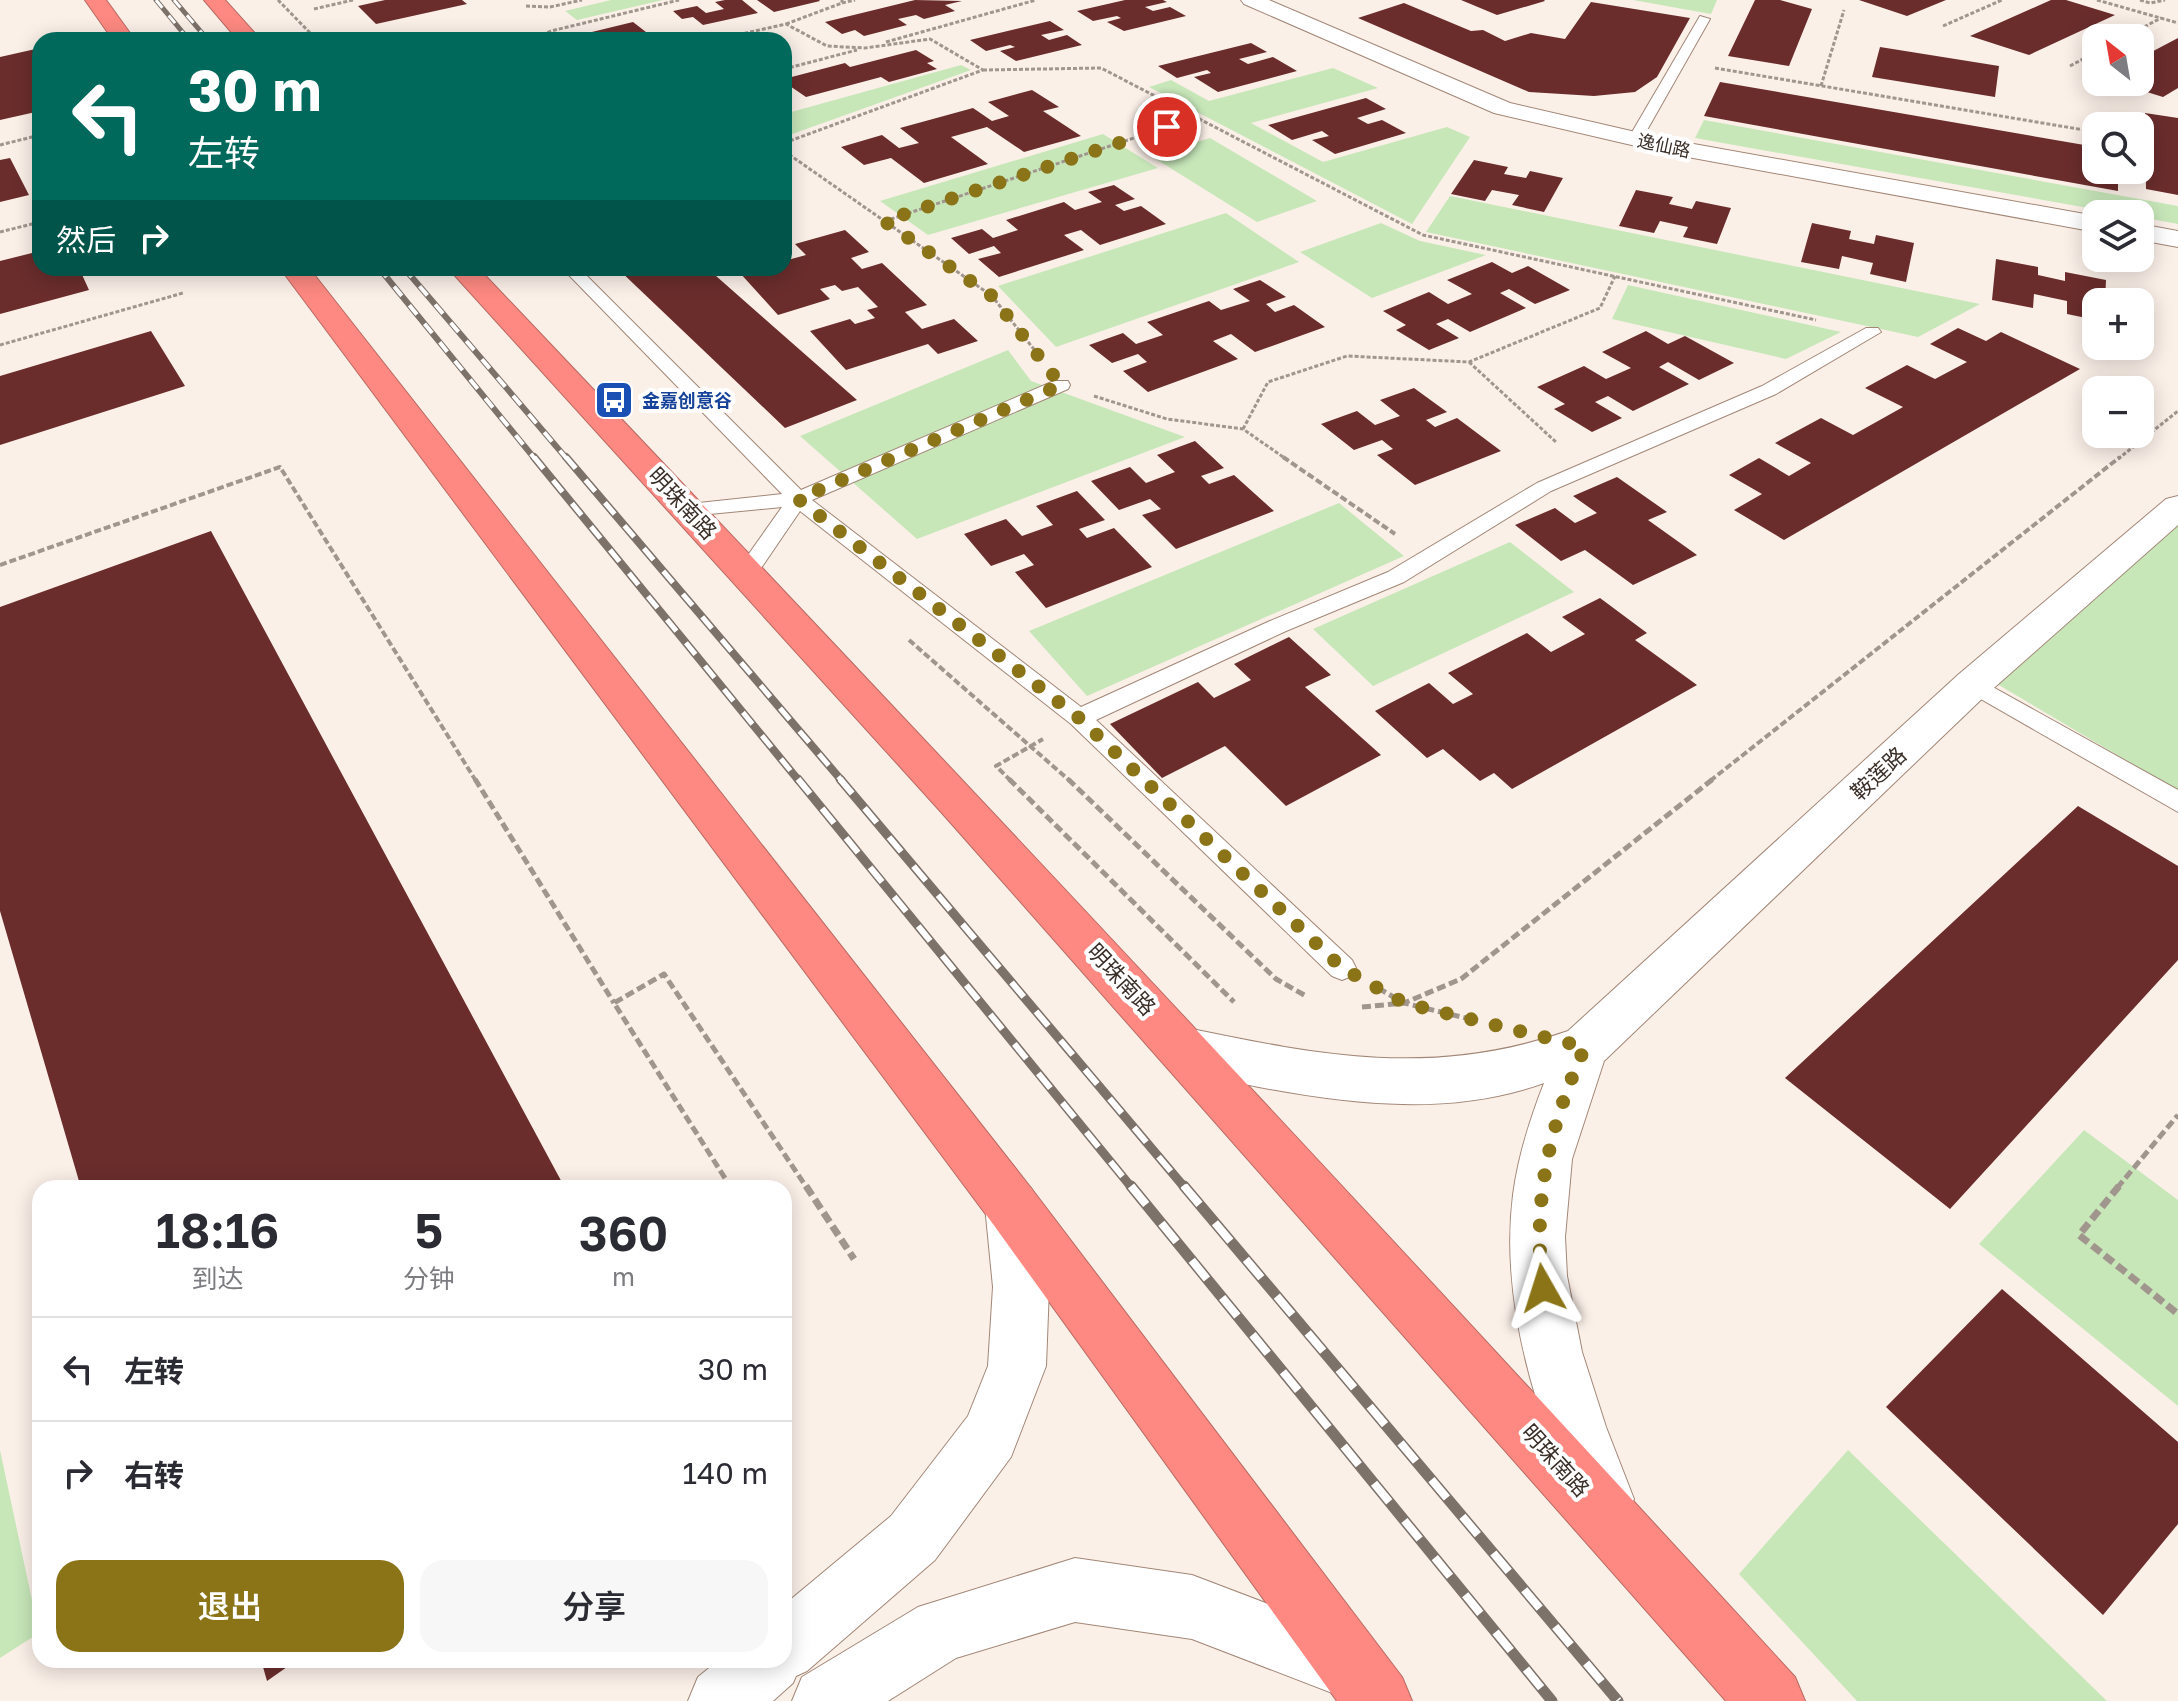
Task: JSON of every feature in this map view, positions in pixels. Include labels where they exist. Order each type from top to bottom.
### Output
[{"type":"highway","points":[[95,0],[118,32]]},
{"type":"highway","points":[[214,0],[243,32]]},
{"type":"highway","points":[[300,276],[1012,1206],[1366,1685]]},
{"type":"highway","name":"明珠南路","points":[[470,276],[1187,1050],[1771,1701]]},
{"type":"street","name":"逸仙路","points":[[1251,0],[1502,108],[1635,139],[2082,221]]},
{"type":"street","points":[[2154,235],[2178,239]]},
{"type":"street","name":"鞍莲路","points":[[1585,1047],[1973,684],[2178,507]]},
{"type":"street","points":[[1187,1050],[1326,1076],[1415,1083],[1500,1076],[1532,1068],[1585,1047]]},
{"type":"street","points":[[1585,1047],[1545,1165],[1538,1235],[1546,1310],[1570,1416],[1612,1523]]},
{"type":"street","points":[[792,1641],[913,1538],[990,1436],[1017,1366],[1021,1287],[1012,1206]]},
{"type":"street","points":[[826,1701],[941,1630],[1075,1590],[1192,1607],[1366,1685]]},
{"type":"street","points":[[722,1701],[761,1668]]},
{"type":"lane","points":[[1635,139],[1704,19]]},
{"type":"lane","points":[[578,276],[798,499],[1079,718],[1342,968]]},
{"type":"lane","points":[[1079,718],[1278,626],[1396,577],[1544,487],[1769,390],[1872,332]]},
{"type":"lane","points":[[689,510],[798,499],[1061,385]]},
{"type":"lane","points":[[747,572],[798,499]]},
{"type":"lane","points":[[1973,684],[2178,802]]},
{"type":"path","points":[[278,0],[309,32]]},
{"type":"path","points":[[314,9],[353,0]]},
{"type":"path","points":[[526,6],[550,7],[582,0]]},
{"type":"path","points":[[549,32],[679,0]]},
{"type":"path","points":[[750,32],[786,24],[855,0]]},
{"type":"path","points":[[792,67],[1036,0]]},
{"type":"path","points":[[1943,26],[2002,0]]},
{"type":"path","points":[[2097,0],[2178,23]]},
{"type":"path","points":[[2140,0],[2150,3],[2165,0]]},
{"type":"path","points":[[1821,86],[1844,10]]},
{"type":"path","points":[[2150,24],[2161,18]]},
{"type":"path","points":[[786,24],[827,46],[865,48],[930,39],[983,70]]},
{"type":"path","points":[[2070,66],[2082,60]]},
{"type":"path","points":[[1678,62],[2082,130]]},
{"type":"path","points":[[792,140],[983,70],[1101,68],[1423,235],[1872,332]]},
{"type":"path","points":[[884,221],[1195,118]]},
{"type":"path","points":[[0,145],[32,137]]},
{"type":"path","points":[[792,157],[992,296],[1061,385],[1167,419],[1243,429],[1429,557]]},
{"type":"path","points":[[0,232],[32,224]]},
{"type":"path","points":[[1243,429],[1268,382],[1347,356],[1469,362],[1600,308],[1615,276]]},
{"type":"path","points":[[0,345],[183,293]]},
{"type":"path","points":[[1469,362],[1585,469]]},
{"type":"path","points":[[1352,1008],[1404,1003],[1461,979],[2178,411]]},
{"type":"path","points":[[0,565],[280,467],[726,1180]]},
{"type":"path","points":[[898,631],[1032,745],[1276,979],[1311,1000]]},
{"type":"path","points":[[1079,718],[996,766],[1234,1002]]},
{"type":"path","points":[[1342,968],[1404,1003],[1479,1021]]},
{"type":"path","points":[[614,1003],[664,974],[854,1259]]},
{"type":"path","points":[[2178,1115],[2079,1235],[2178,1314]]},
{"type":"green space","points":[[611,0],[663,0],[577,20],[565,11]]},
{"type":"green space","points":[[1633,0],[1717,0],[1711,14]]},
{"type":"green space","points":[[961,65],[971,70],[792,134],[792,112]]},
{"type":"green space","points":[[1333,68],[1378,88],[1251,123],[1323,162],[1447,127],[1470,137],[1412,224],[1149,87],[1171,80],[1209,101]]},
{"type":"green space","points":[[1704,120],[2145,200],[2082,200],[2082,207],[1695,138]]},
{"type":"green space","points":[[1103,134],[1158,168],[928,235],[880,201]]},
{"type":"green space","points":[[1210,138],[1317,201],[1257,222],[1151,156]]},
{"type":"green space","points":[[1450,196],[1980,304],[1918,337],[1426,232]]},
{"type":"green space","points":[[2154,202],[2178,206],[2178,224],[2154,220]]},
{"type":"green space","points":[[1226,213],[1299,262],[1056,347],[998,286]]},
{"type":"green space","points":[[1381,223],[1420,241],[1486,255],[1372,298],[1300,252]]},
{"type":"green space","points":[[1628,285],[1841,332],[1786,359],[1612,319]]},
{"type":"green space","points":[[1008,350],[1031,381],[1185,437],[917,539],[800,436]]},
{"type":"green space","points":[[1339,503],[1404,556],[1087,696],[1029,631]]},
{"type":"green space","points":[[2178,525],[2178,791],[1997,684]]},
{"type":"green space","points":[[1510,542],[1574,592],[1373,686],[1313,629]]},
{"type":"green space","points":[[2084,1130],[2178,1200],[2178,1406],[1979,1244]]},
{"type":"green space","points":[[0,1450],[32,1600],[32,1637],[0,1658]]},
{"type":"green space","points":[[1848,1450],[2107,1701],[1857,1701],[1739,1574]]},
{"type":"building","points":[[385,0],[462,0],[467,4],[376,24],[358,6]]},
{"type":"building","points":[[742,0],[758,13],[703,25],[693,17],[682,19],[673,11],[697,6],[706,13],[724,9],[715,2]]},
{"type":"building","points":[[757,0],[819,0],[820,1],[774,12]]},
{"type":"building","points":[[915,0],[962,1],[945,5],[955,11],[924,19],[916,15],[898,19],[907,25],[864,36],[855,30],[842,34],[825,22]]},
{"type":"building","points":[[1125,0],[1163,0],[1167,2],[1145,7],[1153,11],[1170,7],[1186,16],[1124,31],[1107,22],[1121,18],[1117,16],[1093,21],[1077,11]]},
{"type":"building","points":[[1461,0],[1544,0],[1545,1],[1497,15]]},
{"type":"building","points":[[1755,0],[1780,0],[1812,9],[1789,66],[1728,56]]},
{"type":"building","points":[[1859,0],[1946,0],[1907,16]]},
{"type":"building","points":[[2051,0],[2066,0],[2115,15],[2096,24],[2082,24],[2082,30],[2029,55],[1970,36]]},
{"type":"building","points":[[1591,2],[1690,18],[1657,77],[1635,92],[1594,96],[1529,92],[1358,18],[1404,3],[1471,31],[1483,30],[1505,41],[1531,33],[1565,39]]},
{"type":"building","points":[[1050,21],[1064,30],[1041,35],[1049,40],[1067,35],[1082,45],[1016,61],[1000,51],[1015,47],[1010,45],[986,51],[970,40]]},
{"type":"building","points":[[633,22],[646,32],[592,32]]},
{"type":"building","points":[[2178,38],[2178,88],[2163,97],[2154,94],[2154,51]]},
{"type":"building","points":[[1251,43],[1267,52],[1239,59],[1248,64],[1273,57],[1297,71],[1218,92],[1194,77],[1211,73],[1207,70],[1177,78],[1158,66]]},
{"type":"building","points":[[1880,47],[1999,66],[1995,97],[1872,77]]},
{"type":"building","points":[[32,50],[32,113],[0,120],[0,57]]},
{"type":"building","points":[[916,50],[934,61],[927,63],[937,69],[889,82],[881,77],[806,97],[792,87],[792,77],[845,63],[850,67]]},
{"type":"building","points":[[1720,82],[2082,145],[2082,184],[2118,184],[2118,191],[1704,116]]},
{"type":"building","points":[[1032,90],[1059,107],[1043,111],[1081,136],[1024,152],[987,127],[951,137],[988,164],[924,183],[891,158],[864,165],[841,147],[882,135],[899,148],[919,143],[900,128],[973,108],[992,121],[1009,116],[988,102]]},
{"type":"building","points":[[1366,98],[1386,109],[1357,118],[1368,124],[1382,120],[1406,133],[1335,154],[1312,140],[1329,136],[1322,131],[1292,140],[1268,125]]},
{"type":"building","points":[[2154,114],[2178,118],[2178,195],[2146,189],[2146,184],[2154,184]]},
{"type":"building","points":[[10,158],[29,195],[0,202],[0,160]]},
{"type":"building","points":[[1474,160],[1508,167],[1504,174],[1526,178],[1530,171],[1563,178],[1544,212],[1512,205],[1519,195],[1492,190],[1485,201],[1451,194]]},
{"type":"building","points":[[1114,185],[1135,199],[1115,205],[1124,211],[1141,206],[1166,224],[1100,245],[1081,230],[1064,235],[1084,250],[999,277],[978,259],[1001,253],[994,246],[969,254],[951,238],[982,229],[993,238],[1018,230],[1006,220],[1064,202],[1075,210],[1102,202],[1088,192]]},
{"type":"building","points":[[1636,190],[1673,197],[1669,204],[1692,209],[1696,201],[1731,208],[1717,244],[1683,237],[1688,227],[1660,221],[1654,233],[1619,226]]},
{"type":"building","points":[[1812,223],[1851,231],[1849,239],[1874,244],[1876,235],[1914,243],[1906,282],[1870,274],[1873,263],[1842,256],[1839,269],[1801,262]]},
{"type":"building","points":[[845,230],[869,252],[851,258],[862,269],[882,263],[927,305],[905,312],[922,329],[954,319],[978,341],[938,354],[928,344],[846,370],[810,331],[850,319],[855,324],[875,318],[867,310],[878,307],[858,287],[842,291],[835,285],[820,289],[830,299],[778,315],[743,276],[792,276],[792,259],[806,255],[795,244]]},
{"type":"building","points":[[32,253],[32,276],[83,276],[89,290],[0,314],[0,261]]},
{"type":"building","points":[[1996,259],[2038,267],[2038,275],[2065,281],[2065,272],[2106,280],[2106,288],[2082,288],[2082,317],[2067,314],[2067,301],[2034,294],[2033,308],[1992,300]]},
{"type":"building","points":[[1492,262],[1512,273],[1528,266],[1570,290],[1535,304],[1509,289],[1500,293],[1526,308],[1470,332],[1448,319],[1436,324],[1459,338],[1429,350],[1396,330],[1406,325],[1383,311],[1429,292],[1448,304],[1472,294],[1447,280]]},
{"type":"building","points":[[625,276],[716,276],[857,400],[785,428]]},
{"type":"building","points":[[1260,280],[1286,297],[1266,304],[1275,312],[1294,305],[1325,327],[1255,352],[1231,334],[1213,341],[1238,359],[1148,392],[1123,371],[1147,362],[1138,354],[1112,363],[1089,345],[1123,333],[1136,344],[1163,335],[1147,322],[1209,301],[1221,310],[1250,301],[1233,289]]},
{"type":"building","points":[[1958,328],[1986,341],[2001,332],[2080,369],[1784,540],[1734,510],[1762,494],[1729,475],[1759,458],[1789,476],[1811,463],[1775,443],[1821,418],[1853,435],[1903,407],[1865,388],[1907,365],[1935,379],[1967,362],[1930,344]]},
{"type":"building","points":[[151,331],[185,386],[0,445],[0,376]]},
{"type":"building","points":[[1646,331],[1668,344],[1685,336],[1734,363],[1699,380],[1668,362],[1659,367],[1689,384],[1633,411],[1608,396],[1595,402],[1622,418],[1592,432],[1554,409],[1565,404],[1537,387],[1584,366],[1606,379],[1631,368],[1602,352]]},
{"type":"building","points":[[1414,388],[1447,412],[1426,420],[1435,427],[1457,418],[1501,451],[1415,485],[1377,455],[1393,449],[1382,440],[1354,450],[1321,424],[1357,411],[1375,425],[1400,416],[1380,400]]},
{"type":"building","points":[[1195,441],[1224,468],[1201,476],[1209,484],[1234,475],[1274,511],[1176,549],[1142,515],[1161,509],[1150,499],[1119,510],[1091,481],[1130,467],[1146,483],[1175,472],[1157,455]]},
{"type":"building","points":[[1617,477],[1667,512],[1648,520],[1697,555],[1633,585],[1585,550],[1561,561],[1515,525],[1555,508],[1575,523],[1597,513],[1573,496]]},
{"type":"building","points":[[1077,491],[1105,520],[1079,529],[1087,538],[1114,528],[1152,567],[1046,608],[1015,572],[1034,565],[1024,554],[991,566],[964,534],[1006,519],[1022,536],[1053,525],[1036,506]]},
{"type":"building","points":[[211,531],[561,1180],[79,1180],[0,911],[0,607]]},
{"type":"building","points":[[1600,598],[1647,633],[1635,640],[1697,685],[1512,789],[1494,773],[1480,781],[1443,749],[1427,758],[1375,711],[1429,683],[1453,704],[1473,694],[1448,673],[1527,633],[1551,652],[1585,634],[1562,617]]},
{"type":"building","points":[[1289,637],[1331,675],[1305,687],[1381,755],[1286,806],[1225,746],[1162,778],[1110,724],[1198,682],[1214,698],[1251,680],[1234,664]]},
{"type":"building","points":[[2078,806],[2178,866],[2178,960],[1950,1209],[1785,1078]]},
{"type":"building","points":[[2002,1289],[2178,1442],[2178,1524],[2103,1615],[1886,1407]]},
{"type":"building","points":[[263,1668],[286,1668],[267,1681]]},
{"type":"railway","points":[[156,0],[182,32]]},
{"type":"railway","points":[[174,0],[201,32]]},
{"type":"railway","points":[[386,276],[535,459]]},
{"type":"railway","points":[[411,276],[567,459]]},
{"type":"railway","points":[[534,457],[799,781]]},
{"type":"railway","points":[[566,457],[842,781]]},
{"type":"railway","points":[[798,779],[1132,1188]]},
{"type":"railway","points":[[840,779],[1185,1188]]},
{"type":"railway","points":[[1131,1186],[1552,1701]]},
{"type":"railway","points":[[1184,1186],[1618,1701]]},
{"type":"place","name":"金嘉创意谷","points":[[614,400]]},
{"type":"route","points":[[1167,127],[884,221],[992,296],[1061,385],[798,499],[1079,718],[1342,968],[1404,1003],[1585,1047],[1568,1088],[1545,1165],[1539,1197],[1538,1235],[1543,1288]]}]
